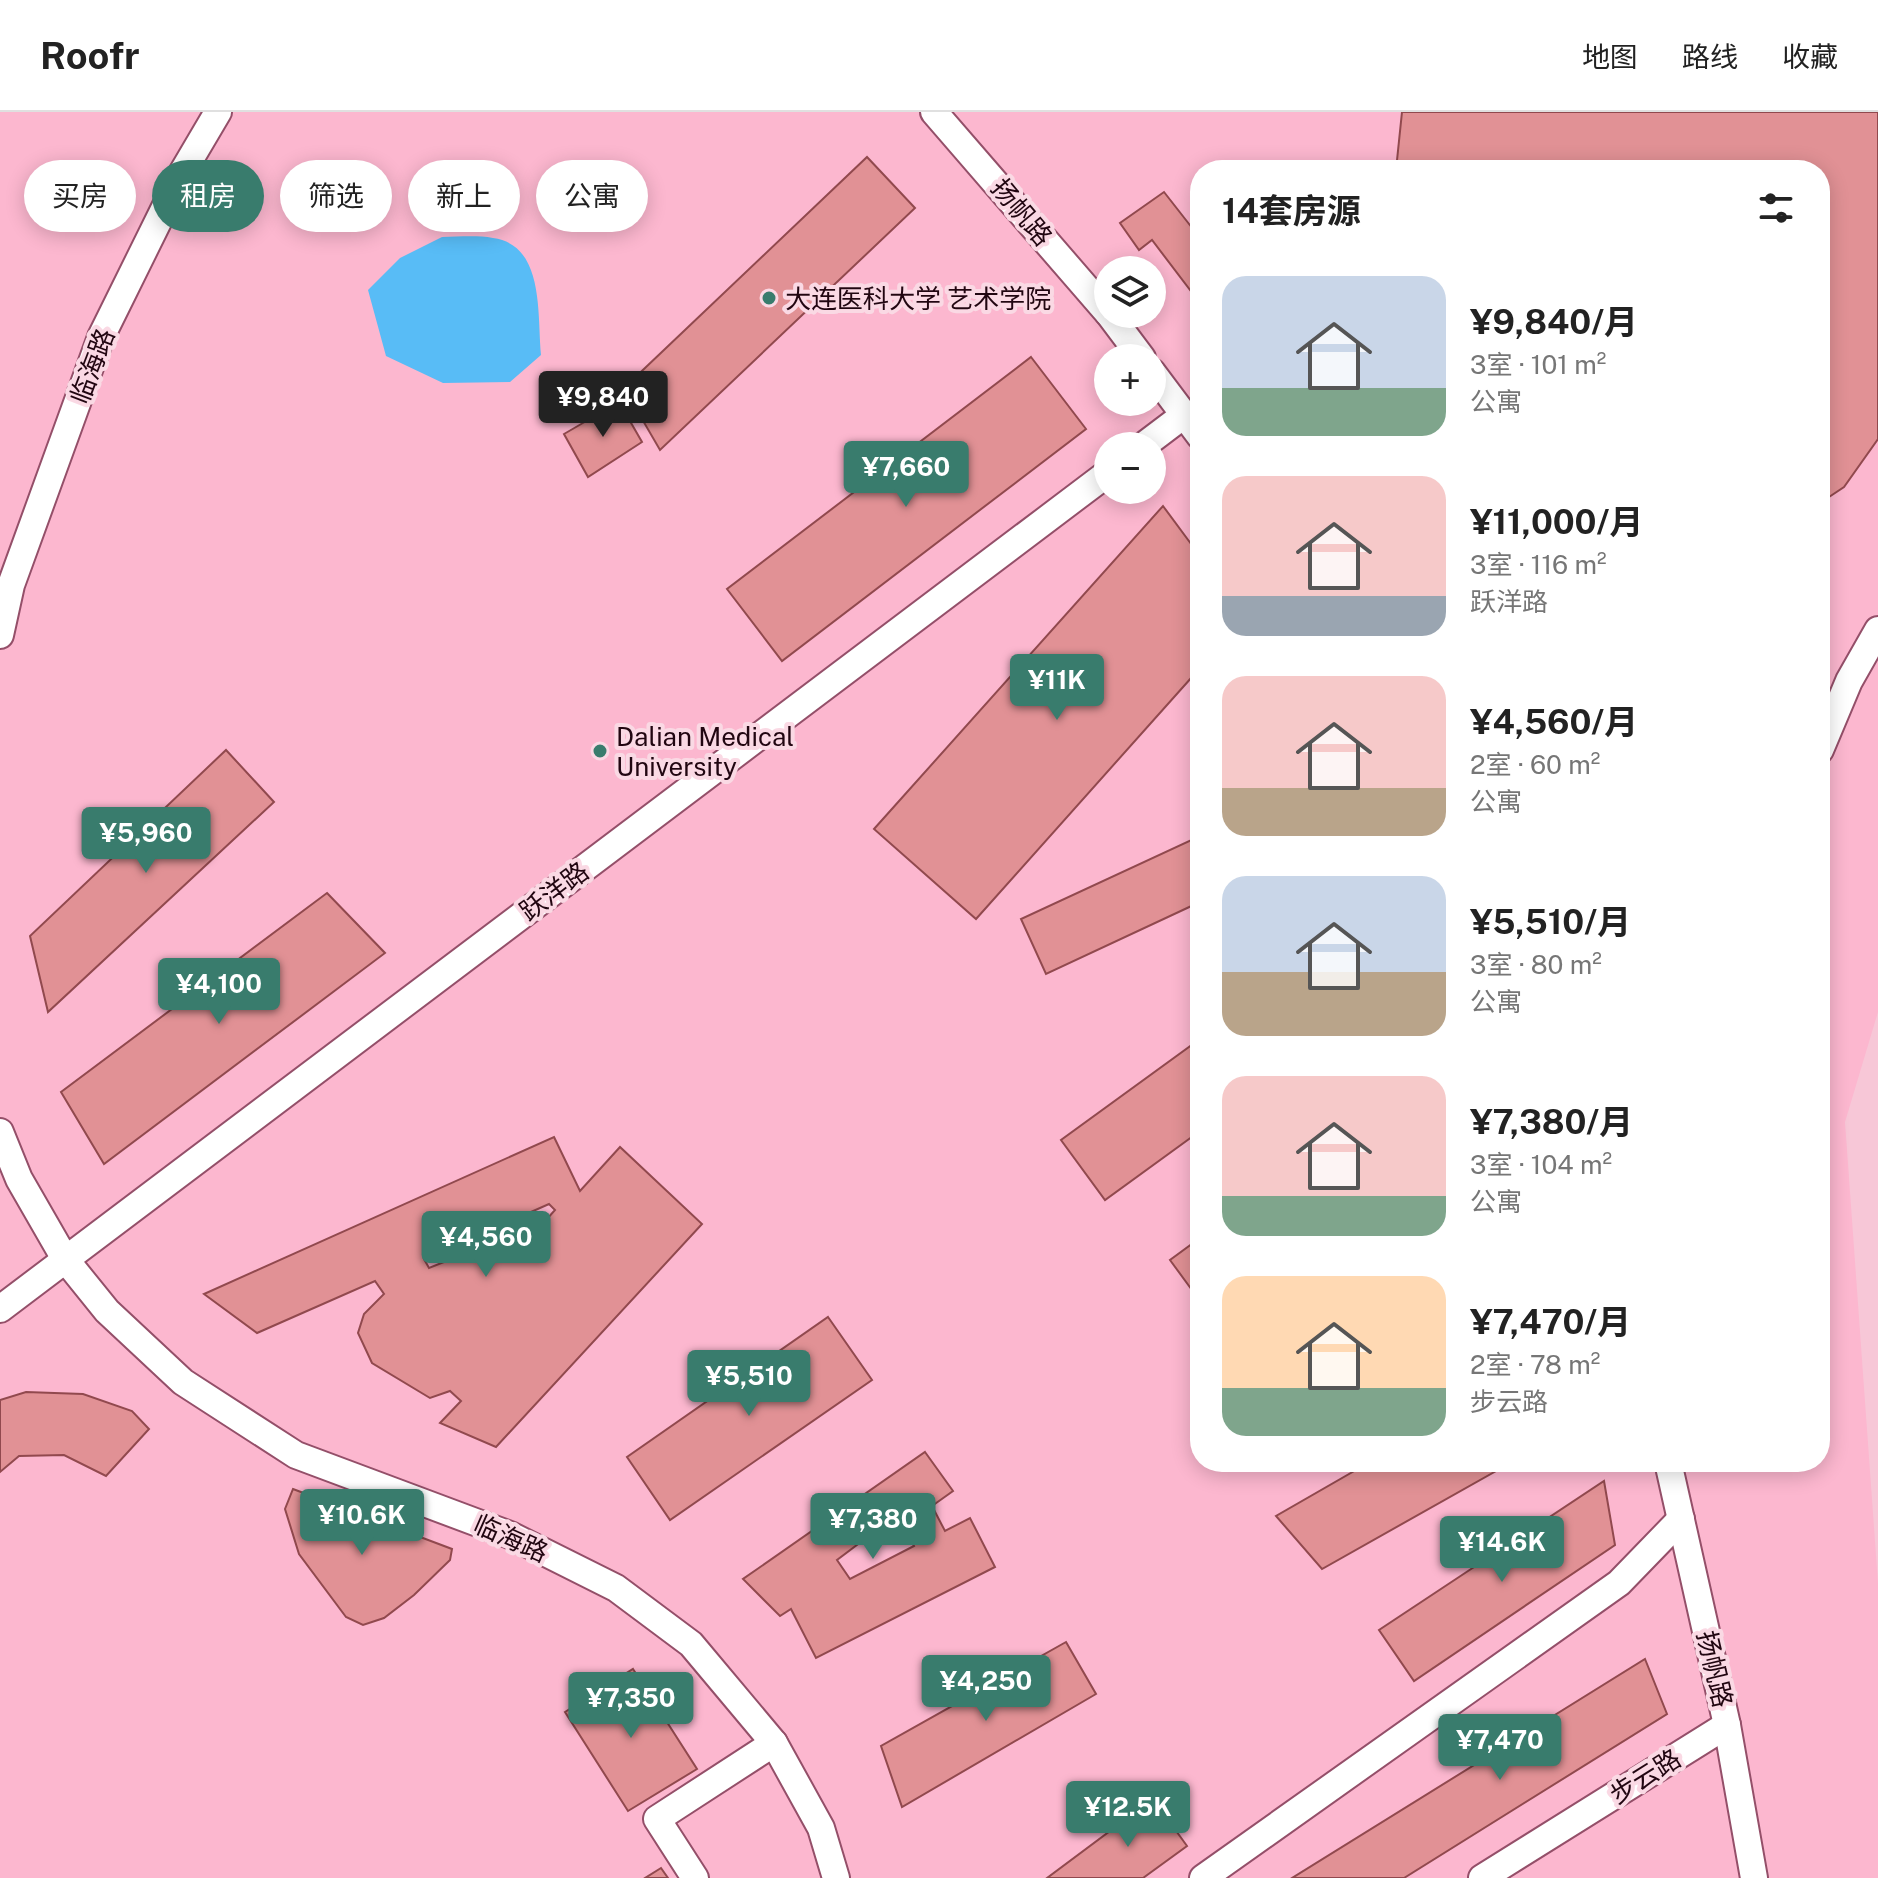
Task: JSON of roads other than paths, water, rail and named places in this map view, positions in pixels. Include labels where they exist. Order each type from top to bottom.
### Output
[{"type":"street","name":"临海路","points":[[0,635],[11,585],[101,337],[182,173],[218,112]]},
{"type":"street","name":"扬帆路","points":[[934,112],[1094,298]]},
{"type":"street","name":"扬帆路","points":[[1119,328],[1131,344]]},
{"type":"street","points":[[1166,391],[1190,423]]},
{"type":"street","points":[[1166,437],[1190,427]]},
{"type":"street","name":"跃洋路","points":[[0,1309],[1094,484]]},
{"type":"street","points":[[1830,726],[1849,681],[1878,630]]},
{"type":"street","name":"临海路","points":[[0,1132],[19,1179],[65,1259],[107,1311],[183,1382],[296,1455],[510,1535],[616,1588],[691,1644],[774,1743],[821,1828],[836,1878]]},
{"type":"street","name":"扬帆路","points":[[1670,1472],[1727,1725],[1754,1878]]},
{"type":"street","points":[[1203,1878],[1619,1583],[1681,1519]]},
{"type":"street","name":"步云路","points":[[1482,1878],[1727,1725]]},
{"type":"street","points":[[695,1878],[657,1819],[774,1743]]},
{"type":"water","points":[[442,237],[487,237],[510,243],[522,254],[530,268],[538,302],[541,355],[510,382],[443,383],[386,356],[368,290],[400,258]]},
{"type":"place","name":"大连医科大学 艺术学院","points":[[769,298]]},
{"type":"place","name":"Dalian Medical University","points":[[600,751]]}]
